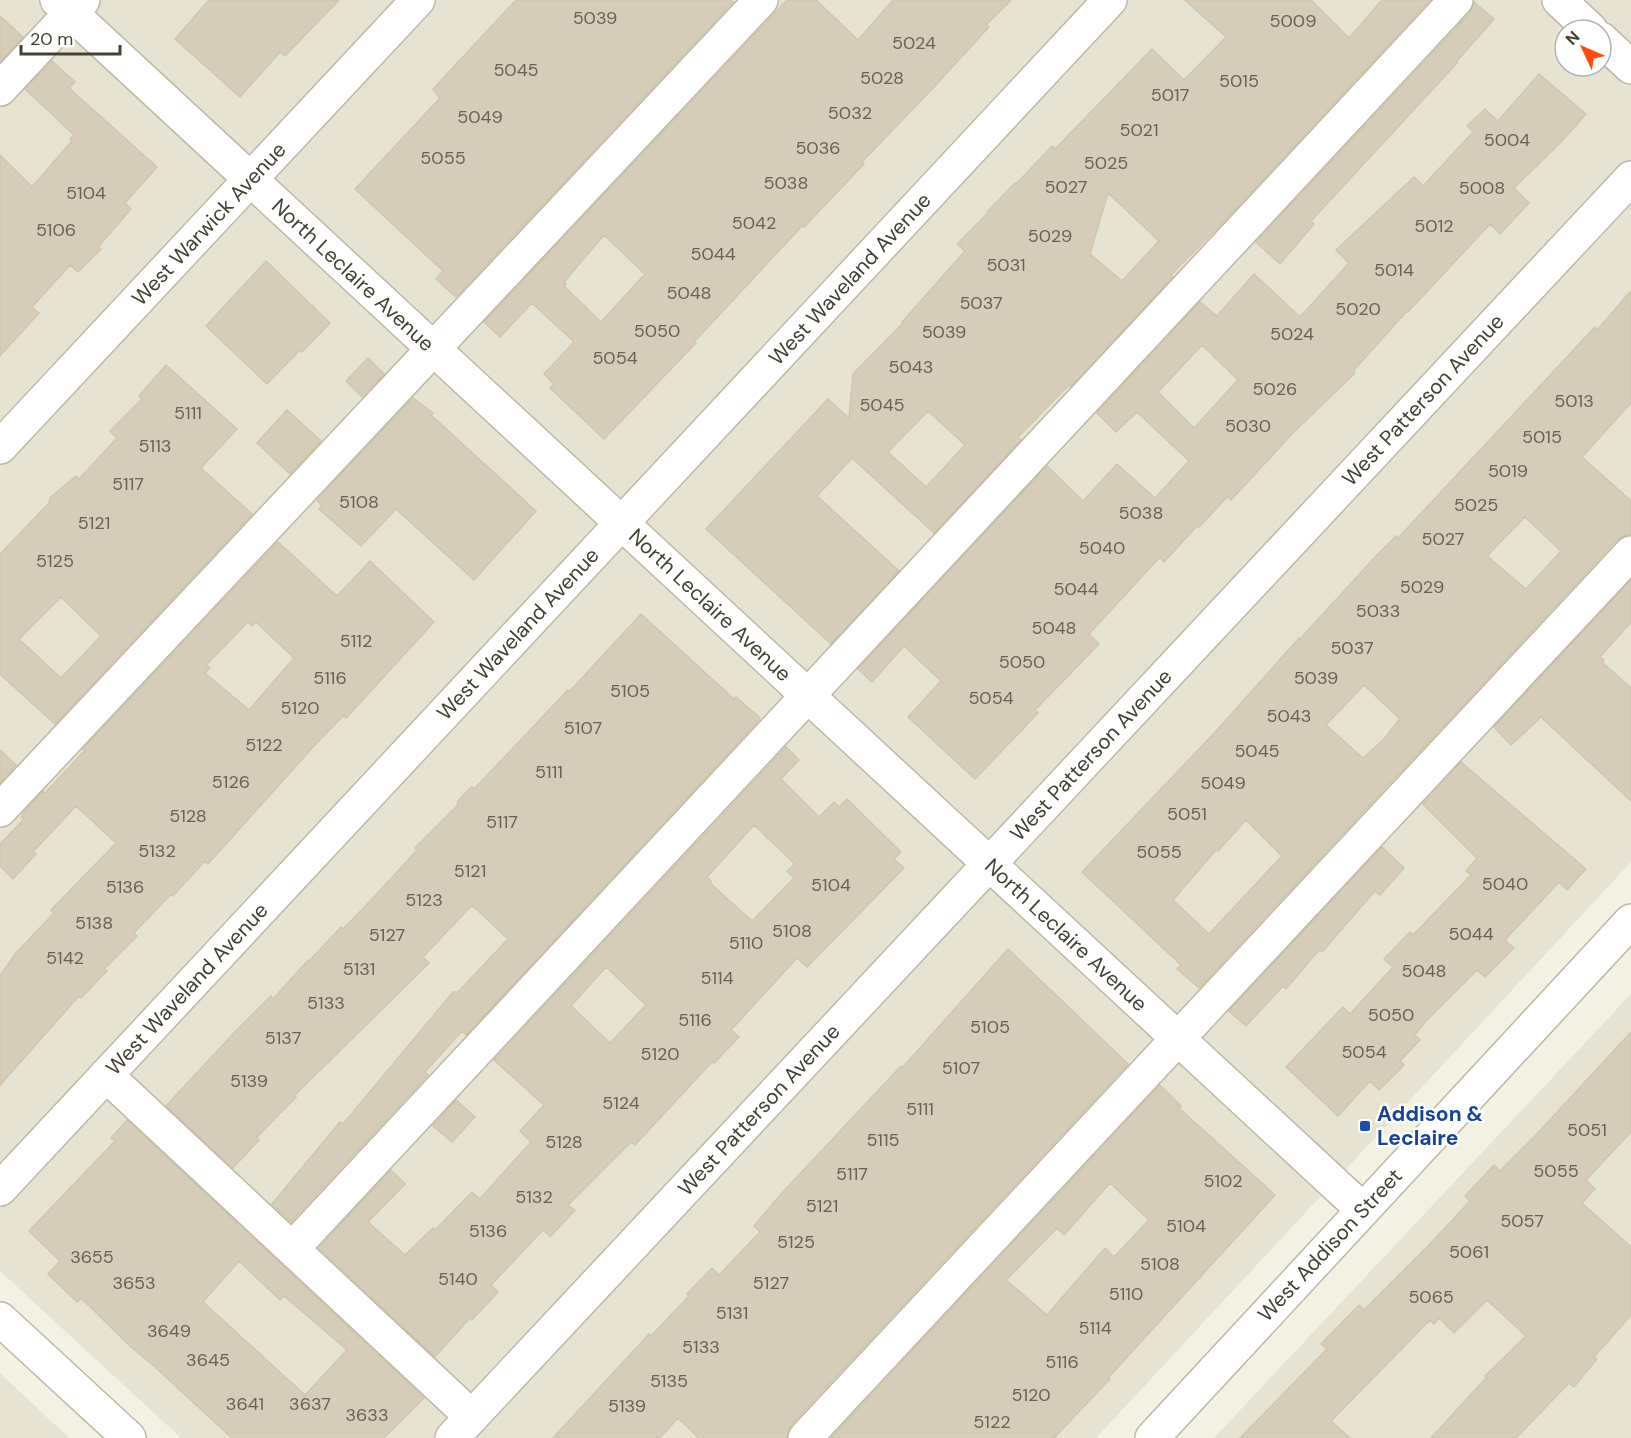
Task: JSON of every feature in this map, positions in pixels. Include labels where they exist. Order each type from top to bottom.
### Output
[{"type":"street","name":"West Warwick Avenue","points":[[0,447],[418,0]]},
{"type":"street","points":[[0,810],[760,0]]},
{"type":"street","name":"West Waveland Avenue","points":[[0,1189],[1110,0]]},
{"type":"street","points":[[292,1249],[1456,0]]},
{"type":"street","points":[[1558,0],[1578,18]]},
{"type":"street","name":"North Leclaire Avenue","points":[[70,4],[250,179],[1363,1210]]},
{"type":"street","points":[[0,88],[70,4]]},
{"type":"street","points":[[1613,50],[1631,67]]},
{"type":"street","name":"West Patterson Avenue","points":[[462,1428],[1631,178]]},
{"type":"street","points":[[806,1438],[1631,553]]},
{"type":"street","name":"West Addison Street","points":[[1152,1438],[1631,921]]},
{"type":"street","points":[[106,1075],[292,1249],[462,1428]]},
{"type":"street","points":[[0,1319],[129,1438]]},
{"type":"shaded area","points":[[0,0],[1631,0],[1631,862],[1096,1438],[181,1438],[0,1271]]},
{"type":"shaded area","points":[[1631,994],[1631,1438],[1214,1438]]},
{"type":"shaded area","points":[[0,1373],[69,1438],[0,1438]]},
{"type":"building","points":[[209,0],[339,0],[285,56],[280,52],[240,97],[175,39]]},
{"type":"building","points":[[516,0],[731,0],[733,2],[456,297],[436,279],[443,271],[355,189],[440,98],[433,89]]},
{"type":"building","points":[[787,0],[816,0],[858,40],[893,0],[1011,0],[986,25],[989,27],[935,86],[862,162],[864,164],[804,227],[802,226],[694,342],[696,343],[604,439],[550,388],[554,384],[544,374],[574,342],[532,303],[500,337],[484,322]],"holes":[[[604,235],[645,274],[601,322],[564,286],[566,284],[564,282]]]},
{"type":"building","points":[[1185,0],[1311,0],[1349,38],[1382,0],[1430,0],[1171,275],[1173,277],[1071,386],[1069,385],[1018,437],[1021,440],[934,533],[852,458],[817,496],[899,571],[831,644],[706,529],[828,399],[849,418],[853,374],[903,323],[965,251],[957,244],[1052,146],[1055,149],[1152,49],[1184,80],[1226,37]],"holes":[[[1108,193],[1159,241],[1122,281],[1090,254]],[[928,411],[965,445],[926,487],[888,452]]]},
{"type":"building","points":[[1474,2],[1494,19],[1457,63],[1311,221],[1314,224],[1280,264],[1256,242],[1470,13]]},
{"type":"building","points":[[0,16],[23,37],[0,62]]},
{"type":"building","points":[[52,61],[75,82],[69,88],[157,167],[125,203],[131,209],[98,247],[101,249],[78,272],[70,265],[32,307],[39,313],[0,356],[0,155],[32,187],[72,141],[70,139],[74,135],[25,89]]},
{"type":"building","points":[[1539,74],[1586,114],[1514,188],[1529,203],[1500,234],[1490,224],[1407,311],[1354,370],[1354,374],[1292,434],[1231,500],[1228,496],[1164,562],[1160,557],[1089,634],[1099,644],[1035,710],[1038,713],[975,779],[908,717],[941,681],[904,646],[872,682],[858,669],[1047,466],[1083,501],[1117,464],[1155,498],[1189,461],[1137,412],[1116,432],[1097,413],[1200,302],[1217,316],[1254,274],[1300,317],[1349,263],[1336,250],[1414,177],[1423,186],[1473,132],[1467,126],[1485,109],[1498,121]],"holes":[[[1202,345],[1238,380],[1194,428],[1158,392]]]},
{"type":"building","points":[[266,261],[330,323],[267,384],[206,326]]},
{"type":"building","points":[[1631,291],[1631,403],[1582,457],[1631,501],[1631,535],[1625,535],[1617,540],[1199,988],[1177,969],[1181,965],[1082,872],[1218,729],[1376,556],[1396,536],[1398,538],[1595,327],[1597,330]],"holes":[[[1525,517],[1561,551],[1526,589],[1487,556]],[[1364,685],[1400,719],[1383,740],[1363,758],[1326,725]],[[1246,820],[1282,856],[1209,934],[1173,900],[1216,850],[1218,851]]]},
{"type":"building","points":[[368,358],[384,374],[362,397],[346,381]]},
{"type":"building","points":[[166,365],[237,429],[201,468],[252,514],[55,724],[0,674],[0,554],[49,503],[50,498],[76,476],[79,479],[117,438],[110,431],[142,399],[139,396]],"holes":[[[61,597],[101,636],[61,678],[19,639]]]},
{"type":"building","points":[[413,398],[433,413],[431,415],[536,511],[474,580],[396,509],[361,546],[319,509],[322,506],[317,500]]},
{"type":"building","points":[[287,410],[321,441],[290,474],[257,443]]},
{"type":"building","points":[[278,542],[337,596],[370,561],[434,622],[346,718],[344,715],[314,746],[208,864],[205,861],[134,933],[137,936],[104,969],[107,971],[81,998],[79,996],[0,1085],[0,976],[15,954],[54,913],[51,910],[116,843],[76,806],[33,852],[36,854],[13,879],[0,866],[0,844],[24,819],[21,817],[24,812],[43,791],[45,793],[85,750],[83,749]],"holes":[[[248,622],[252,626],[256,622],[294,658],[249,710],[205,673],[210,668],[206,665]]]},
{"type":"building","points":[[1631,580],[1631,622],[1600,657],[1604,660],[1602,662],[1631,688],[1631,801],[1541,717],[1511,745],[1494,727]]},
{"type":"building","points":[[641,614],[734,699],[736,697],[760,718],[759,720],[466,1035],[462,1031],[425,1072],[428,1075],[291,1222],[272,1204],[340,1122],[343,1124],[453,992],[458,992],[508,939],[472,905],[423,957],[429,963],[294,1096],[296,1097],[256,1138],[259,1140],[233,1168],[166,1106],[231,1036],[271,996],[273,999],[308,960],[375,896],[417,850],[415,848],[457,806],[458,801],[471,787],[475,788]]},
{"type":"building","points":[[786,747],[799,760],[781,779],[819,817],[834,802],[839,807],[847,799],[901,852],[894,859],[904,868],[807,967],[797,958],[731,1030],[739,1037],[714,1063],[712,1062],[635,1145],[631,1142],[568,1205],[575,1210],[550,1237],[543,1230],[491,1285],[498,1292],[472,1320],[470,1318],[435,1357],[319,1248],[391,1170],[405,1184],[368,1222],[405,1255],[433,1228],[435,1230],[472,1192],[480,1199],[531,1142],[520,1131],[544,1105],[494,1060]],"holes":[[[754,825],[795,864],[787,871],[794,878],[752,921],[710,883],[707,877]],[[606,967],[646,1005],[610,1043],[571,1006]]]},
{"type":"building","points":[[0,750],[16,765],[0,783]]},
{"type":"building","points":[[1461,762],[1586,869],[1567,890],[1559,882],[1505,940],[1514,948],[1485,977],[1477,970],[1425,1022],[1415,1035],[1420,1040],[1400,1061],[1404,1065],[1379,1090],[1370,1081],[1338,1116],[1286,1067],[1343,1007],[1350,1014],[1393,967],[1384,959],[1410,932],[1413,935],[1471,875],[1466,871],[1477,858],[1423,804]]},
{"type":"building","points":[[1382,847],[1404,868],[1380,895],[1375,891],[1322,952],[1319,950],[1286,989],[1283,986],[1246,1026],[1229,1011]]},
{"type":"building","points":[[1008,949],[1128,1064],[791,1425],[787,1438],[699,1438],[678,1418],[660,1438],[553,1438],[649,1334],[651,1336],[689,1296],[687,1294],[712,1268],[719,1275],[760,1232],[754,1226],[781,1194],[901,1066],[902,1068]]},
{"type":"building","points":[[1631,1032],[1631,1132],[1586,1180],[1595,1189],[1582,1203],[1631,1247],[1631,1315],[1594,1357],[1597,1359],[1574,1387],[1569,1383],[1516,1438],[1431,1438],[1486,1378],[1485,1376],[1526,1336],[1487,1300],[1454,1333],[1439,1318],[1434,1324],[1430,1320],[1331,1421],[1350,1438],[1240,1438],[1327,1349],[1321,1344],[1359,1305],[1364,1310],[1431,1243],[1470,1201],[1465,1196],[1494,1165],[1500,1171]]},
{"type":"building","points":[[1160,1085],[1181,1106],[1179,1108],[1275,1195],[1054,1438],[831,1438]],"holes":[[[1110,1183],[1149,1220],[1114,1257],[1105,1248],[1047,1315],[1006,1280],[1057,1228],[1064,1235]]]},
{"type":"building","points":[[456,1100],[475,1117],[452,1142],[433,1126]]},
{"type":"building","points":[[127,1120],[424,1398],[384,1438],[232,1438],[131,1347],[81,1298],[77,1302],[48,1274],[60,1261],[29,1231],[115,1141],[111,1138]],"holes":[[[239,1261],[280,1300],[284,1296],[347,1350],[305,1395],[203,1302]]]},
{"type":"place","name":"Addison & Leclaire","points":[[1365,1126]]}]
